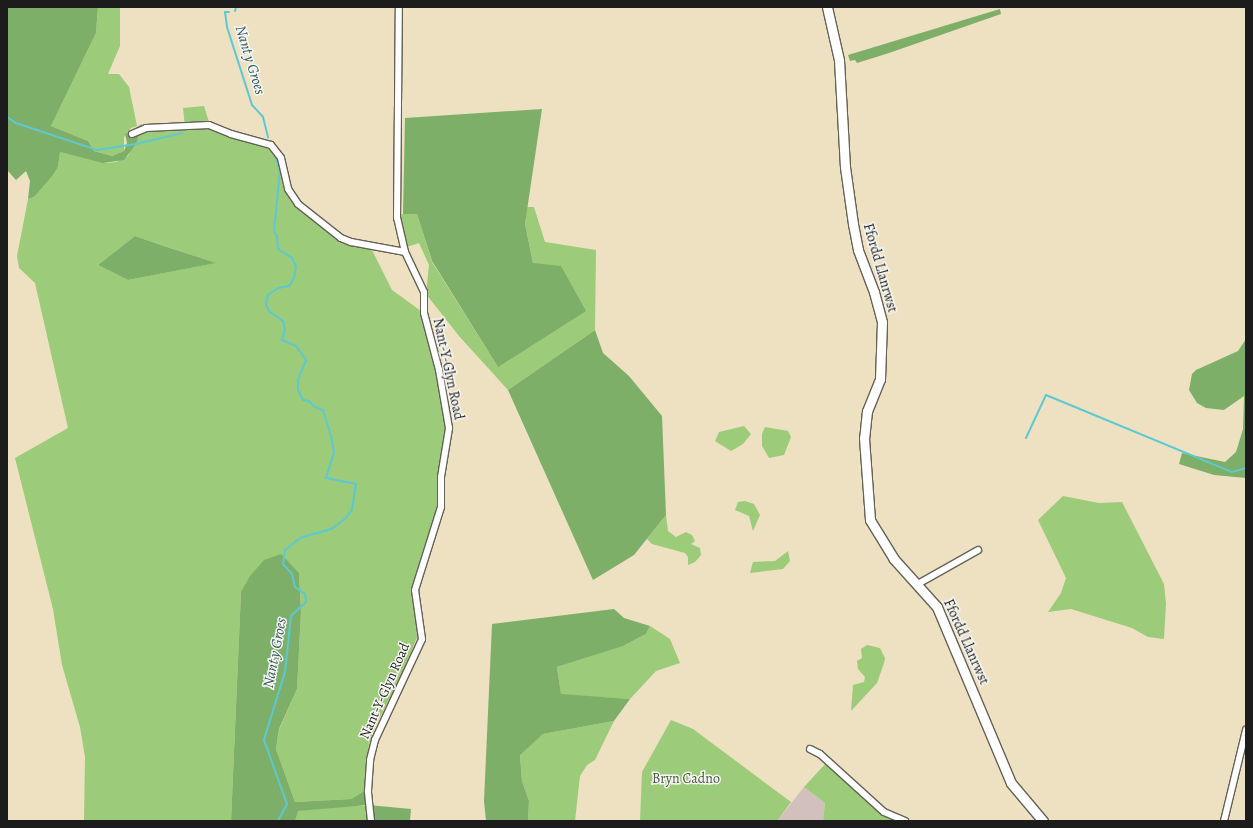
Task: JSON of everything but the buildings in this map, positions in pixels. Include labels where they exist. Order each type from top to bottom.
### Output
[{"type":"main road","name":"Ffordd Llanrwst","points":[[826,7],[839,60],[845,167],[853,224],[858,250],[874,292],[882,322],[880,379],[865,426],[867,504],[875,531],[894,559],[937,607],[1011,783],[1043,821]]},
{"type":"street","name":"Nant-Y-Glyn Road","points":[[371,821],[368,791],[370,760],[374,740],[422,639],[415,590],[441,507],[441,477],[449,428],[439,370],[424,313],[424,292],[405,252],[397,218],[399,7]]},
{"type":"street","points":[[132,134],[141,129],[210,125],[231,134],[271,145],[281,158],[288,189],[298,204],[341,238],[351,242],[405,252]]},
{"type":"street","points":[[918,584],[978,550]]},
{"type":"street","points":[[1224,821],[1246,730]]},
{"type":"street","points":[[810,749],[820,754],[884,812],[905,821]]},
{"type":"shaded area","points":[[804,787],[825,803],[823,821],[777,821]]},
{"type":"green space","points":[[7,7],[98,7],[96,33],[51,126],[88,141],[94,151],[112,156],[124,151],[127,143],[125,134],[142,124],[136,144],[124,160],[103,163],[60,152],[58,167],[52,176],[34,197],[28,199],[30,181],[26,171],[16,180],[7,170]]},
{"type":"green space","points":[[98,7],[120,7],[120,46],[108,74],[119,74],[129,87],[137,126],[131,128],[124,137],[124,151],[112,156],[94,151],[88,141],[51,126],[96,33]]},
{"type":"green space","points":[[1000,9],[1001,14],[857,63],[855,60],[850,61],[848,55]]},
{"type":"green space","points":[[204,106],[210,125],[271,145],[285,172],[283,181],[290,200],[297,208],[342,243],[372,250],[392,290],[421,311],[437,374],[445,425],[438,506],[417,573],[413,599],[418,635],[401,677],[375,727],[369,744],[365,791],[351,799],[295,802],[276,749],[279,730],[297,689],[301,612],[299,573],[241,592],[231,821],[84,821],[85,757],[80,727],[62,665],[53,609],[15,458],[68,428],[35,283],[19,268],[17,256],[28,199],[34,197],[58,167],[60,152],[106,163],[116,162],[128,156],[141,129],[185,127],[183,108]],"holes":[[[135,236],[215,263],[128,280],[98,265]]]},
{"type":"green space","points":[[542,109],[525,224],[533,263],[561,266],[586,311],[498,367],[432,261],[417,214],[403,214],[405,118]]},
{"type":"green space","points":[[527,207],[534,207],[545,242],[596,250],[595,330],[508,390],[459,336],[426,294],[429,265],[419,243],[404,248],[397,214],[417,214],[432,262],[498,367],[533,263],[525,224]]},
{"type":"green space","points":[[135,236],[216,263],[128,280],[98,265]]},
{"type":"green space","points":[[595,330],[603,353],[629,376],[662,416],[666,515],[634,555],[593,580],[508,390]]},
{"type":"green space","points":[[1246,339],[1246,478],[1214,475],[1179,464],[1182,453],[1225,462],[1236,452],[1243,429],[1244,396],[1224,410],[1206,408],[1197,403],[1189,390],[1192,374],[1196,370],[1238,351]]},
{"type":"green space","points":[[744,426],[751,434],[743,444],[731,451],[715,441],[719,432]]},
{"type":"green space","points":[[765,427],[788,431],[791,437],[784,455],[769,458],[762,446],[762,434]]},
{"type":"green space","points":[[1063,496],[1099,503],[1122,502],[1164,584],[1166,604],[1164,639],[1148,637],[1132,628],[1071,609],[1048,612],[1061,593],[1066,578],[1038,520]]},
{"type":"green space","points":[[745,501],[754,504],[760,515],[753,531],[749,516],[735,510],[738,502]]},
{"type":"green space","points":[[666,515],[668,531],[676,537],[686,532],[692,535],[695,541],[691,544],[700,548],[701,555],[695,562],[688,565],[688,557],[685,553],[652,544],[647,539]]},
{"type":"green space","points":[[788,551],[790,561],[783,569],[750,573],[753,562],[775,561]]},
{"type":"green space","points":[[281,554],[299,573],[301,612],[297,689],[279,729],[276,749],[295,802],[351,799],[368,789],[368,805],[298,811],[295,821],[231,821],[241,592],[250,576],[264,560]]},
{"type":"green space","points":[[614,609],[624,618],[650,626],[646,634],[623,646],[557,667],[561,694],[630,699],[614,721],[543,734],[520,755],[522,781],[529,801],[528,821],[486,821],[484,801],[492,624]]},
{"type":"green space","points":[[650,626],[670,639],[680,663],[656,671],[630,699],[561,695],[557,667],[625,645],[646,634]]},
{"type":"green space","points":[[867,645],[880,648],[885,658],[884,663],[877,683],[851,711],[853,685],[864,682],[865,677],[858,669],[857,661],[862,658],[861,649]]},
{"type":"green space","name":"Bryn Cadno","points":[[671,720],[693,729],[791,802],[777,821],[640,821],[642,772]]},
{"type":"green space","points":[[614,721],[595,760],[587,765],[580,776],[575,821],[528,821],[529,801],[522,781],[520,754],[543,734]]},
{"type":"green space","points":[[827,762],[884,812],[905,821],[823,821],[825,803],[804,787]]},
{"type":"green space","points":[[368,805],[411,809],[410,821],[371,821]]},
{"type":"green space","points":[[343,806],[366,806],[368,821],[295,821],[297,811]]},
{"type":"waterway","name":"Nant y Groes","points":[[235,11],[236,7]]},
{"type":"waterway","name":"Nant y Groes","points":[[229,12],[225,12],[227,27],[252,105],[263,117],[268,137]]},
{"type":"waterway","points":[[7,117],[16,123],[97,150],[136,144],[182,133]]},
{"type":"waterway","name":"Nant y Groes","points":[[274,153],[280,170],[274,231],[277,237],[278,249],[291,257],[296,266],[294,278],[289,286],[278,288],[268,295],[266,304],[269,311],[283,321],[285,329],[282,340],[296,346],[306,360],[298,380],[298,390],[303,400],[309,401],[315,407],[323,410],[331,436],[334,453],[326,478],[356,484],[352,510],[345,519],[331,529],[300,538],[285,550],[283,564],[292,574],[295,587],[305,594],[306,602],[291,616],[285,672],[264,740],[287,804],[278,821]]},
{"type":"waterway","points":[[1026,438],[1046,395],[1232,472],[1246,468]]}]
